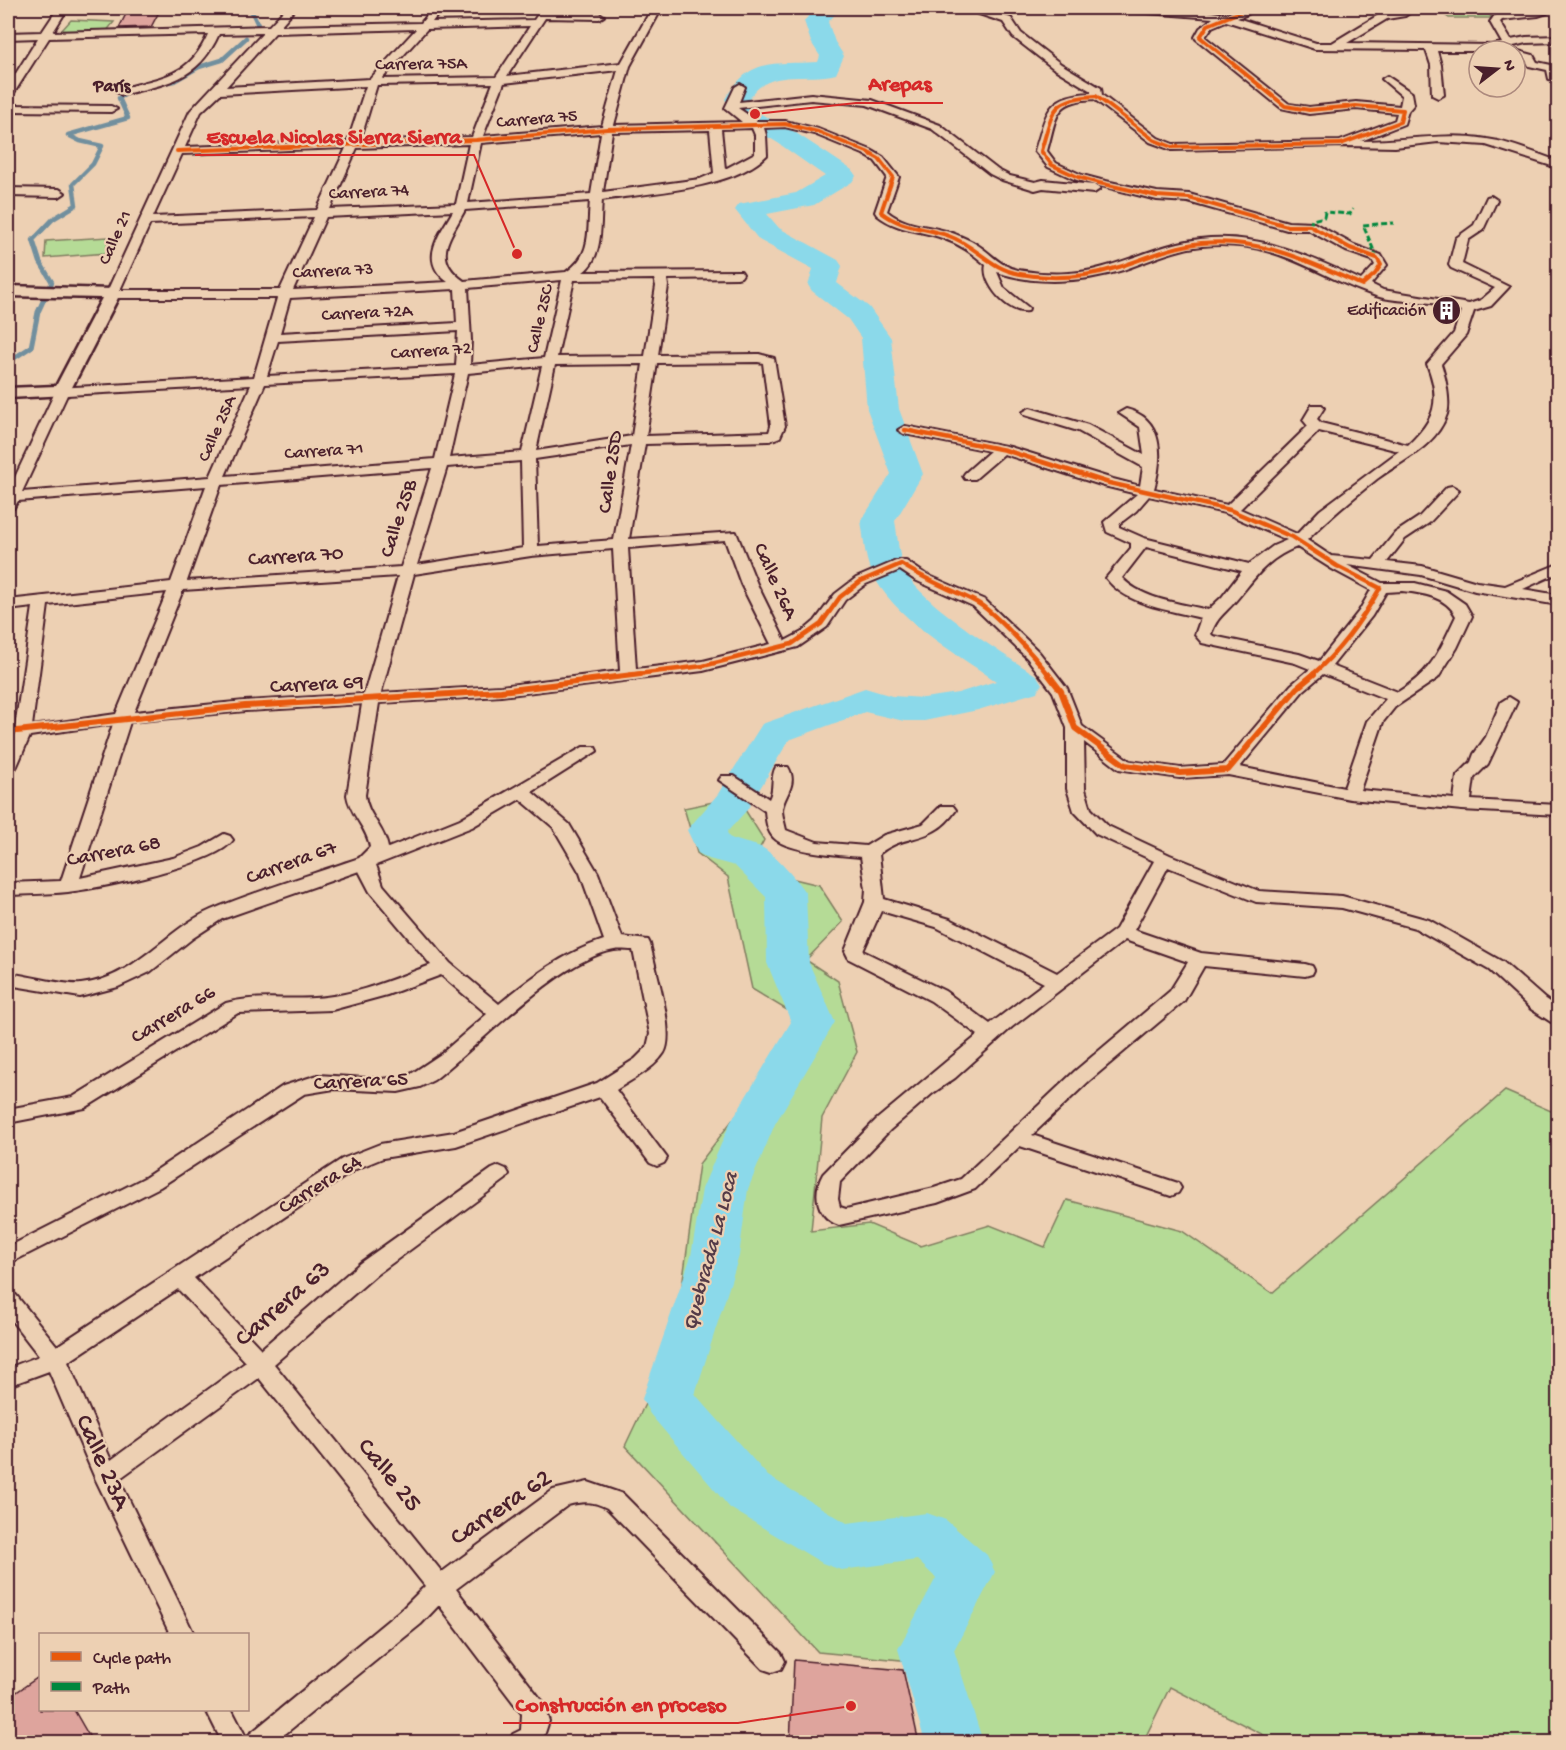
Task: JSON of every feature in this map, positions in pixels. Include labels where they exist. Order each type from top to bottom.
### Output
[{"type":"street","points":[[8,94],[63,8]]},
{"type":"street","name":"Calle 21","points":[[10,501],[62,391],[112,294],[196,111],[217,91],[291,8]]},
{"type":"street","name":"Calle 25A","points":[[68,886],[123,718],[177,586],[216,479],[259,382],[285,294],[354,145],[374,82],[438,8]]},
{"type":"street","name":"Calle 25C","points":[[531,551],[528,456],[569,276],[585,265],[592,250],[596,197],[607,129],[625,66],[657,8]]},
{"type":"street","points":[[1122,8],[1191,12],[1225,17],[1315,46],[1467,47]]},
{"type":"street","points":[[1250,8],[1245,12],[1225,17],[1211,24],[1202,31],[1200,37],[1218,56],[1254,79],[1274,100],[1286,106],[1317,110],[1350,106],[1403,111]]},
{"type":"street","points":[[1335,46],[1384,16],[1401,14],[1408,9],[1405,8]]},
{"type":"street","points":[[1504,39],[1495,22],[1498,16],[1533,13],[1545,11],[1548,8]]},
{"type":"street","points":[[974,9],[1007,20],[1017,35],[1057,66],[1097,90],[1096,96]]},
{"type":"street","points":[[8,36],[426,24],[543,15],[599,16]]},
{"type":"street","points":[[461,285],[444,273],[438,255],[441,243],[461,207],[476,141],[499,80],[543,15]]},
{"type":"street","points":[[122,92],[164,82],[182,74],[208,49],[215,31]]},
{"type":"street","points":[[1527,40],[1558,39]]},
{"type":"street","points":[[1430,46],[1436,65],[1438,95]]},
{"type":"street","points":[[1527,56],[1533,64],[1552,68],[1553,77],[1558,78]]},
{"type":"street","name":"Carrera 75A","points":[[217,91],[374,82],[499,80],[625,66]]},
{"type":"street","points":[[1341,144],[1400,122],[1408,104],[1408,95],[1387,79]]},
{"type":"street","points":[[740,87],[737,106],[740,116],[756,125]]},
{"type":"street","points":[[1362,285],[1375,274],[1381,265],[1377,258],[1350,248],[1310,226],[1287,226],[1189,198],[1157,196],[1118,187],[1078,177],[1052,165],[1041,151],[1053,112],[1063,101],[1076,97],[1096,96],[1154,140],[1172,147],[1395,144],[1438,139],[1472,140],[1487,142],[1558,165]]},
{"type":"street","points":[[737,106],[812,97],[868,102],[936,127],[994,172],[1019,183],[1115,191],[1118,187]]},
{"type":"street","points":[[8,108],[111,109]]},
{"type":"street","name":"Carrera 75","points":[[177,151],[476,141],[607,129],[786,123],[818,132],[879,159],[893,177],[881,212],[911,228],[946,235],[970,246],[991,266]]},
{"type":"street","name":"Carrera 74","points":[[144,221],[461,207],[596,197],[702,182],[734,171],[761,155],[762,133],[756,125]]},
{"type":"street","points":[[715,126],[720,175]]},
{"type":"street","points":[[8,192],[59,193]]},
{"type":"street","points":[[1467,309],[1486,303],[1503,287],[1455,265],[1462,238],[1479,227],[1491,200]]},
{"type":"street","points":[[1023,308],[996,286],[990,271],[991,266],[1012,273],[1077,275],[1105,271],[1186,244],[1214,242],[1286,252],[1380,293],[1461,305],[1467,309]]},
{"type":"street","name":"Carrera 73","points":[[13,291],[112,294],[285,294],[461,285],[569,276],[660,277],[737,274]]},
{"type":"street","name":"Calle 25D","points":[[628,674],[620,543],[625,529],[662,286],[660,277]]},
{"type":"street","name":"Calle 25B","points":[[366,861],[379,848],[379,840],[361,813],[356,797],[370,699],[405,571],[440,464],[463,370],[461,285]]},
{"type":"street","points":[[1399,698],[1299,659],[1208,640],[1203,635],[1210,616],[1220,610],[1252,569],[1278,549],[1298,541],[1325,513],[1375,474],[1411,450],[1430,433],[1441,413],[1439,377],[1434,364],[1439,354],[1455,343],[1461,333],[1467,309]]},
{"type":"street","name":"Carrera 72A","points":[[273,337],[463,327]]},
{"type":"street","name":"Carrera 72","points":[[8,393],[463,370],[550,361],[736,357],[767,360],[771,373],[778,426],[775,434],[763,438]]},
{"type":"street","points":[[1317,408],[1310,420],[1316,426],[1411,450]]},
{"type":"street","points":[[1030,412],[1083,428],[1149,464]]},
{"type":"street","points":[[1126,413],[1142,420],[1148,428],[1150,475],[1145,492],[1125,513],[1111,522],[1112,529],[1121,535],[1139,541],[1252,569]]},
{"type":"street","points":[[1230,510],[1316,426]]},
{"type":"street","points":[[905,430],[1001,450],[1145,492],[1230,510],[1298,541],[1380,588],[1396,585],[1418,587],[1446,598],[1458,606],[1463,612],[1462,624],[1432,675],[1382,710],[1375,720],[1360,771],[1350,794]]},
{"type":"street","name":"Carrera 71","points":[[10,501],[216,479],[528,456],[637,440],[763,438]]},
{"type":"street","points":[[970,476],[1001,450]]},
{"type":"street","points":[[1376,566],[1400,536],[1424,520],[1452,490]]},
{"type":"street","name":"Carrera 70","points":[[8,605],[177,586],[405,571],[531,551],[731,535]]},
{"type":"street","name":"Calle 26A","points":[[731,535],[749,584],[780,646]]},
{"type":"street","points":[[1139,541],[1138,549],[1114,578],[1119,585],[1146,598],[1210,616]]},
{"type":"street","points":[[1323,557],[1422,571],[1475,586],[1558,600]]},
{"type":"street","name":"Carrera 69","points":[[15,732],[245,706],[501,691],[703,666],[792,644],[808,635],[820,624],[840,597],[861,581],[901,564],[920,577],[979,603],[1038,662],[1060,691],[1075,728]]},
{"type":"street","points":[[1507,591],[1558,568]]},
{"type":"street","points":[[1228,770],[1297,688],[1322,668],[1366,613],[1380,588]]},
{"type":"street","points":[[8,766],[40,602]]},
{"type":"street","points":[[1462,805],[1466,776],[1479,764],[1509,702]]},
{"type":"street","points":[[1075,728],[1125,765],[1180,773],[1228,770],[1350,794],[1462,805],[1558,810]]},
{"type":"street","points":[[1075,728],[1076,789],[1083,811],[1102,830],[1164,859],[1256,896],[1342,902],[1422,924],[1496,966],[1538,1004],[1558,1017]]},
{"type":"street","name":"Carrera 67","points":[[8,979],[80,991],[111,982],[143,968],[186,934],[216,915],[466,823],[589,751]]},
{"type":"street","points":[[782,771],[782,791],[773,809],[777,830],[781,836],[815,847],[870,852],[882,842],[931,829],[938,825],[947,810]]},
{"type":"street","points":[[732,782],[773,809]]},
{"type":"street","points":[[521,790],[560,824],[589,873],[614,942]]},
{"type":"street","name":"Carrera 68","points":[[8,889],[68,886],[177,863],[208,851],[224,840]]},
{"type":"street","points":[[870,852],[876,891],[868,925],[854,951],[856,955],[938,996],[990,1034]]},
{"type":"street","points":[[1164,859],[1123,933],[990,1034],[883,1125],[830,1179],[828,1198],[831,1211],[839,1217],[846,1217],[937,1195],[968,1184],[1082,1076],[1177,996],[1199,959]]},
{"type":"street","points":[[366,861],[369,876],[376,888],[443,967],[498,1013]]},
{"type":"street","points":[[874,903],[943,923],[1058,982]]},
{"type":"street","points":[[1123,933],[1199,959],[1305,970]]},
{"type":"street","name":"Carrera 65","points":[[8,1256],[154,1181],[301,1086],[323,1081],[390,1086],[413,1083],[427,1075],[498,1013],[578,955],[589,949],[614,942],[630,941],[641,944]]},
{"type":"street","name":"Carrera 64","points":[[8,1377],[56,1359],[350,1164],[380,1150],[456,1139],[604,1088],[642,1064],[656,1050],[660,1034],[641,944]]},
{"type":"street","name":"Carrera 66","points":[[8,1116],[78,1103],[233,1008],[252,1003],[315,1005],[360,998],[443,967]]},
{"type":"street","points":[[604,1088],[657,1158]]},
{"type":"street","points":[[1017,1138],[1171,1188]]},
{"type":"street","name":"Carrera 63","points":[[105,1476],[261,1364],[368,1269],[498,1174]]},
{"type":"street","name":"Calle 25","points":[[180,1277],[261,1364],[440,1587],[534,1710],[536,1721],[532,1737],[522,1743]]},
{"type":"street","name":"Calle 23A","points":[[8,1301],[56,1359],[105,1476],[181,1633]]},
{"type":"street","name":"Carrera 62","points":[[256,1743],[412,1616],[440,1587],[561,1497],[582,1490],[600,1493],[615,1501],[772,1661]]},
{"type":"street","points":[[219,1711],[235,1743]]},
{"type":"green space","points":[[1427,8],[1484,8],[1492,18],[1449,18],[1443,14],[1425,14],[1424,11]]},
{"type":"green space","points":[[71,20],[114,22],[105,33],[61,31]]},
{"type":"green space","points":[[108,237],[107,253],[45,258],[46,241]]},
{"type":"green space","points":[[737,797],[764,840],[749,868],[819,885],[843,922],[806,960],[838,981],[857,1052],[822,1118],[811,1231],[869,1224],[921,1246],[990,1225],[1045,1247],[1067,1200],[1182,1231],[1272,1293],[1505,1091],[1558,1114],[1558,1742],[1277,1742],[1170,1687],[1143,1742],[928,1742],[911,1661],[818,1652],[625,1446],[674,1343],[699,1164],[807,1022],[752,989],[728,877],[697,853],[684,808]]},
{"type":"building","points":[[129,8],[161,8],[151,27],[119,28]]},
{"type":"building","points":[[794,1660],[903,1670],[919,1743],[790,1743]]},
{"type":"building","points":[[39,1677],[39,1711],[75,1711],[93,1743],[8,1743],[8,1698]]},
{"type":"waterway","points":[[246,8],[252,12],[258,25]]},
{"type":"waterway","name":"Quebrada La Loca","points":[[829,8],[816,21],[823,42],[832,56],[827,69],[762,73],[746,85],[737,99],[742,110],[752,119],[784,136],[843,176],[804,199],[749,210],[769,234],[828,266],[822,285],[859,313],[876,338],[883,409],[907,474],[878,521],[887,570],[895,584],[948,632],[1024,684],[985,697],[944,707],[924,709],[884,706],[865,699],[775,732],[733,801],[707,830],[712,844],[723,850],[749,857],[786,894],[788,963],[813,1022],[753,1123],[725,1189],[715,1256],[668,1399],[749,1492],[841,1547],[927,1536],[968,1572],[926,1649],[954,1742]]},
{"type":"waterway","points":[[163,83],[174,81],[199,67],[222,60],[246,38]]},
{"type":"waterway","points":[[44,299],[52,282],[40,262],[33,240],[53,219],[76,205],[73,184],[93,164],[102,146],[80,141],[68,135],[128,118],[119,98],[131,91]]},
{"type":"waterway","points":[[8,362],[31,347],[38,312],[45,297]]},
{"type":"marked path","points":[[1310,226],[1312,220],[1324,217],[1325,212],[1350,214],[1353,209]]},
{"type":"marked path","points":[[1377,258],[1363,225],[1394,223]]},
{"type":"cycle path","points":[[177,151],[476,140],[607,129],[785,124],[818,132],[879,159],[893,177],[881,212],[896,223],[940,233],[970,245],[1002,270],[1044,277],[1083,275],[1119,267],[1187,245],[1224,242],[1261,246],[1287,252],[1362,285],[1375,274],[1381,265],[1377,258],[1350,248],[1310,226],[1287,226],[1189,198],[1157,196],[1099,183],[1078,177],[1052,165],[1041,151],[1053,112],[1063,101],[1076,97],[1096,96],[1154,140],[1172,147],[1341,144],[1400,122],[1403,110],[1356,106],[1300,110],[1276,101],[1254,79],[1200,37],[1208,25],[1250,8]]},
{"type":"cycle path","points":[[8,732],[245,706],[501,691],[703,666],[792,644],[821,624],[840,597],[861,581],[901,564],[920,577],[979,603],[1033,655],[1061,691],[1075,728],[1125,765],[1180,773],[1228,770],[1297,688],[1327,662],[1366,613],[1380,588],[1337,566],[1292,537],[1230,510],[1109,483],[1005,450],[905,430]]},
{"type":"place","name":"Arepas","points":[[755,114]]},
{"type":"place","name":"Escuela Nicolas Sierra Sierra","points":[[517,254]]},
{"type":"place","name":"Edificación","points":[[1447,311]]},
{"type":"place","name":"Construcción en proceso","points":[[851,1706]]},
{"type":"district","name":"París","points":[[112,87]]}]
